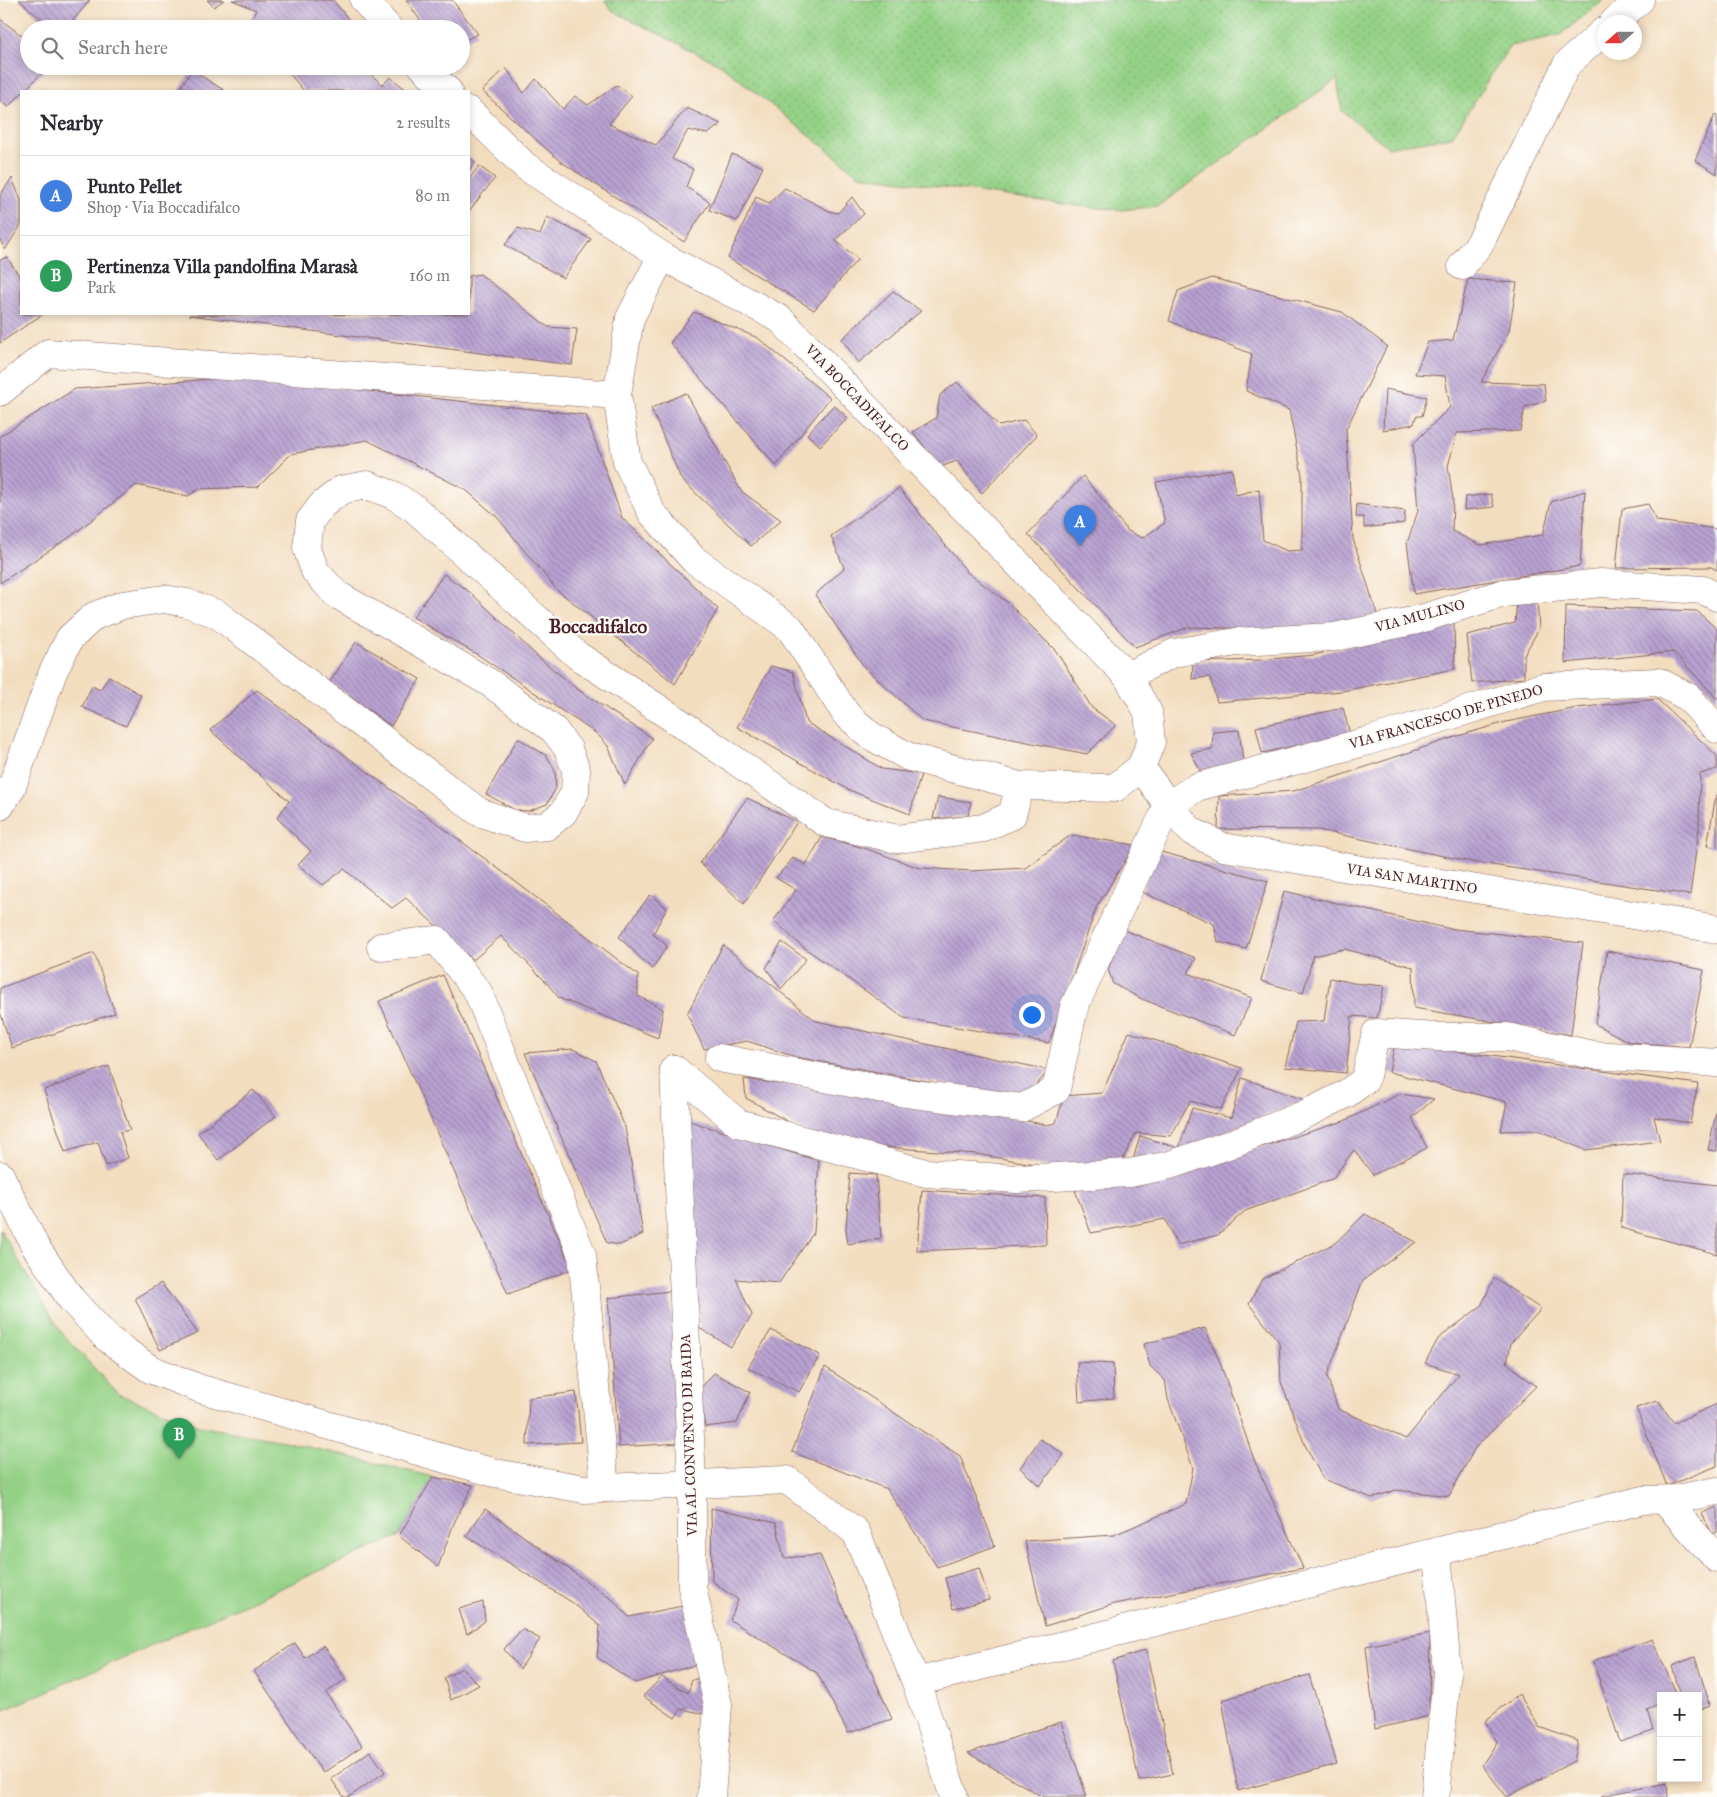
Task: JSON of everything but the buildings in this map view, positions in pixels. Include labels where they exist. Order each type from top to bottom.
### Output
[{"type":"street","points":[[364,0],[381,20]]},
{"type":"street","points":[[1622,15],[1640,0]]},
{"type":"street","points":[[1462,266],[1480,243],[1566,64],[1597,37]]},
{"type":"street","points":[[431,75],[447,90]]},
{"type":"street","name":"VIA BOCCADIFALCO","points":[[470,112],[526,166],[662,256],[780,319],[1127,676],[1148,712],[1151,742],[1141,766]]},
{"type":"street","points":[[662,256],[630,318],[617,395],[627,462],[652,512],[692,559],[790,628],[846,714],[871,736],[908,757],[1020,786],[1114,788],[1141,766]]},
{"type":"street","points":[[0,392],[48,353],[617,395]]},
{"type":"street","points":[[0,806],[11,789],[53,672],[70,638],[94,616],[123,605],[164,599],[187,603],[217,614],[479,812],[525,828],[548,826],[562,813],[575,792],[576,770],[568,749],[554,730],[490,683],[336,594],[315,571],[307,548],[310,520],[322,505],[341,490],[367,485],[393,495],[414,508],[578,656],[685,726],[826,823],[897,839],[984,828],[1012,816],[1020,786]]},
{"type":"street","name":"VIA MULINO","points":[[1127,676],[1174,653],[1236,642],[1334,637],[1417,620],[1504,593],[1601,583],[1704,590],[1717,597]]},
{"type":"street","name":"VIA FRANCESCO DE PINEDO","points":[[1168,805],[1197,786],[1368,741],[1543,687],[1659,682],[1688,697],[1717,729]]},
{"type":"street","name":"VIA SAN MARTINO","points":[[1141,766],[1168,805],[1191,831],[1223,847],[1717,930]]},
{"type":"street","points":[[719,1058],[899,1092],[1022,1108],[1056,1090],[1074,1007],[1168,805]]},
{"type":"street","points":[[381,947],[437,940],[478,992],[582,1255],[605,1488]]},
{"type":"street","name":"VIA AL CONVENTO DI BAIDA","points":[[711,1797],[718,1705],[692,1587],[692,1483],[674,1069],[738,1122],[926,1173],[1017,1179],[1130,1173],[1170,1165],[1270,1129],[1346,1094],[1365,1080],[1376,1033],[1436,1037],[1507,1037],[1594,1056],[1717,1063]]},
{"type":"street","points":[[0,1175],[35,1246],[71,1300],[107,1338],[150,1369],[201,1389],[495,1473],[584,1489],[787,1480],[856,1532],[916,1682],[954,1797]]},
{"type":"street","points":[[916,1682],[1643,1500],[1664,1500],[1717,1491]]},
{"type":"street","points":[[1664,1500],[1717,1559]]},
{"type":"street","points":[[1435,1797],[1447,1674],[1437,1552]]},
{"type":"green space","points":[[604,0],[1604,0],[1560,35],[1510,46],[1452,137],[1388,147],[1342,111],[1337,79],[1158,206],[1123,210],[1077,206],[859,175],[721,65],[613,11]]},
{"type":"green space","points":[[0,1229],[61,1332],[118,1394],[199,1426],[284,1441],[433,1477],[399,1536],[0,1712]]},
{"type":"place","name":"Punto Pellet","points":[[1080,546]]},
{"type":"place","name":"Pertinenza Villa pandolfina Marasà","points":[[179,1459]]},
{"type":"district","name":"Boccadifalco","points":[[598,626]]}]
